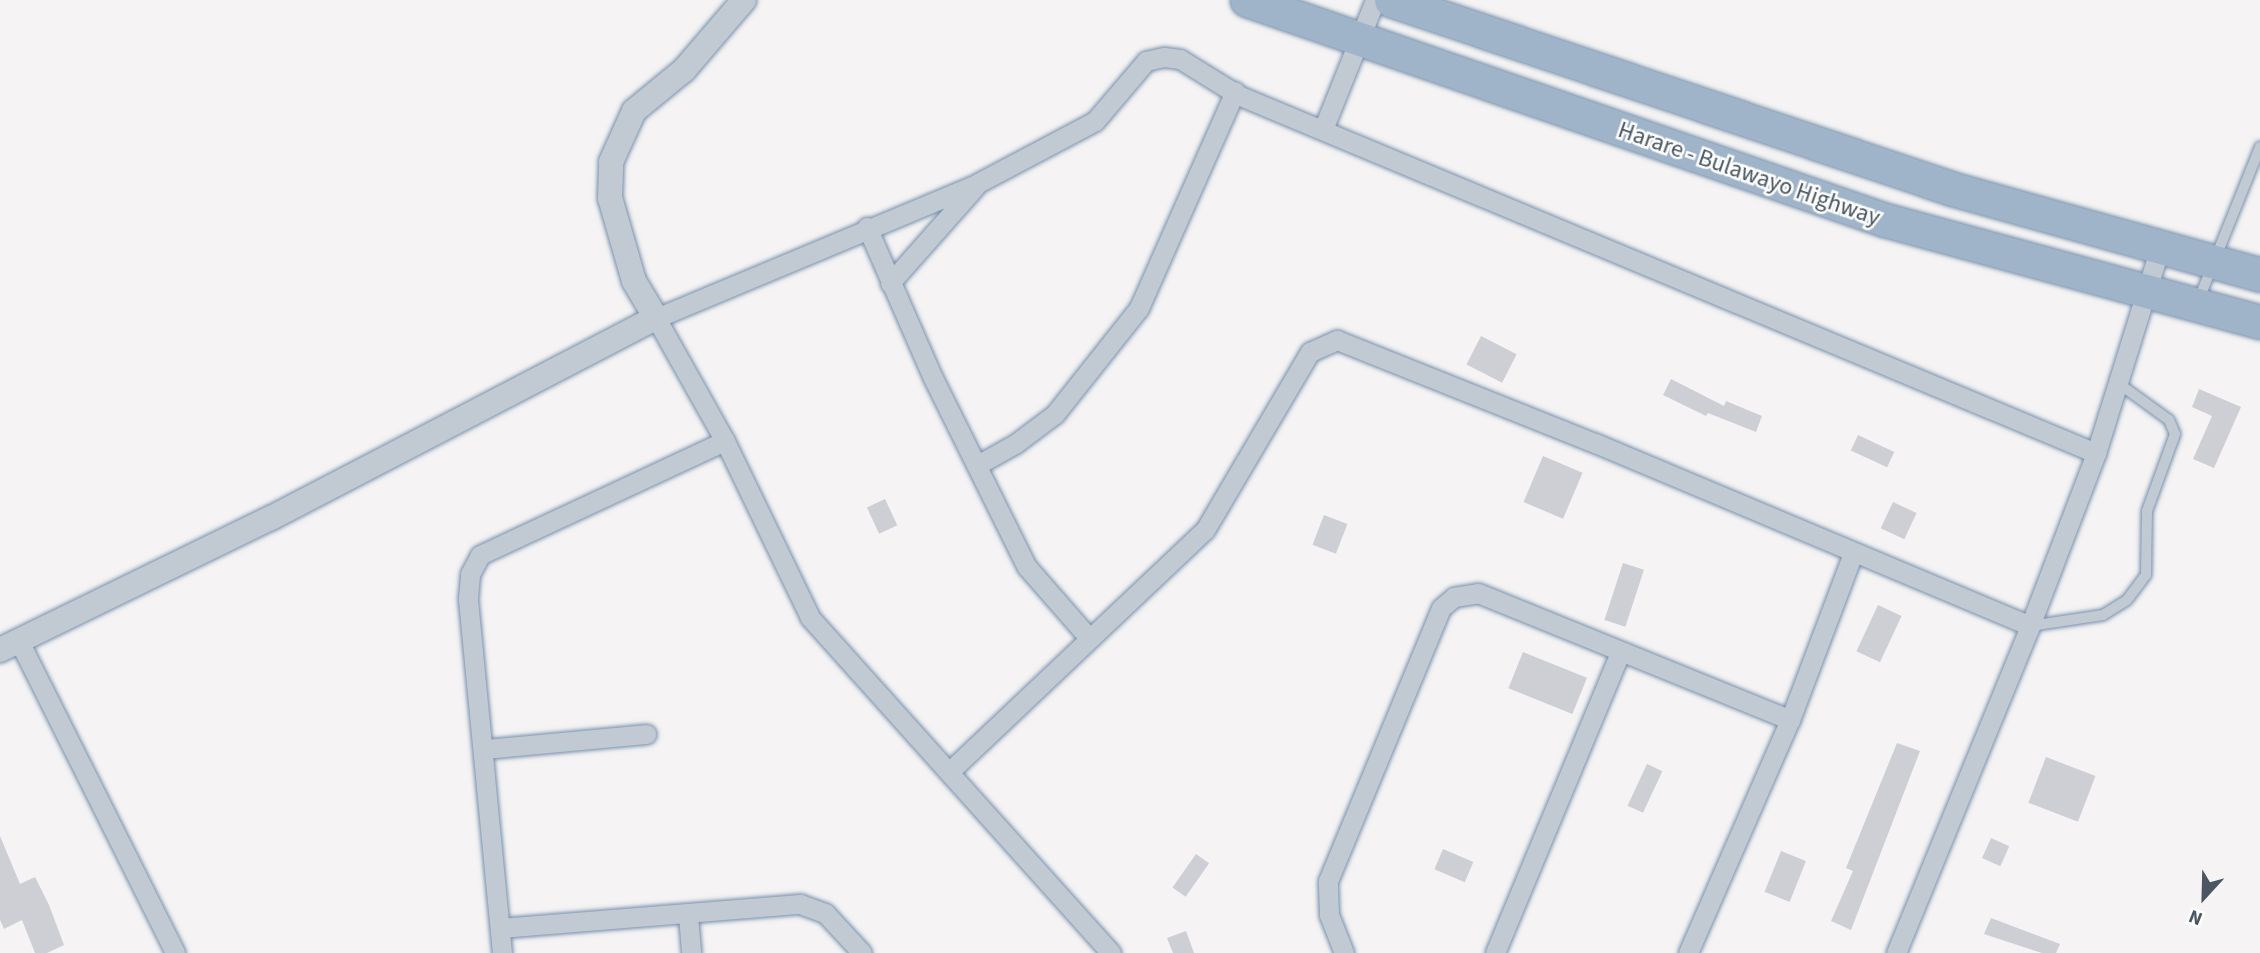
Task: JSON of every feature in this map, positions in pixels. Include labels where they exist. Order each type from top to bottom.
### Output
[{"type":"highway","name":"Harare - Bulawayo Highway","points":[[1247,0],[1361,42],[1885,220],[2260,323]]},
{"type":"highway","name":"Harare - Bulawayo Highway","points":[[1391,0],[1953,189],[2260,275]]},
{"type":"street","points":[[744,0],[684,70],[634,111],[611,162],[610,198],[634,281],[725,441],[810,617],[951,770],[1111,953]]},
{"type":"street","points":[[1324,127],[1361,42],[1375,0]]},
{"type":"street","points":[[175,953],[10,646],[271,518],[656,318],[867,226],[978,183],[1095,121],[1146,61],[1180,59],[1235,91],[2096,453]]},
{"type":"street","points":[[979,464],[1015,444],[1055,414],[1139,308],[1235,91]]},
{"type":"street","points":[[890,283],[978,183]]},
{"type":"street","points":[[867,226],[890,283],[1027,567],[1088,637]]},
{"type":"street","points":[[1896,953],[2030,626],[2096,453],[2160,248]]},
{"type":"street","points":[[951,770],[1088,637],[1138,596],[1205,530],[1310,352],[1325,342],[1337,340],[2030,626]]},
{"type":"street","points":[[502,953],[485,749],[468,598],[470,574],[480,555],[725,441]]},
{"type":"street","points":[[1688,953],[1790,720],[1853,553]]},
{"type":"street","points":[[1344,953],[1329,915],[1328,880],[1441,608],[1464,592],[1478,593],[1790,720]]},
{"type":"street","points":[[1495,953],[1620,652]]},
{"type":"street","points":[[485,749],[646,734]]},
{"type":"street","points":[[500,928],[688,916],[800,904],[825,913],[862,953]]},
{"type":"street","points":[[688,916],[691,953]]},
{"type":"lane","points":[[2196,306],[2260,147]]},
{"type":"lane","points":[[2030,626],[2102,615],[2127,600],[2146,575],[2148,502],[2175,434],[2169,419],[2118,383]]},
{"type":"building","points":[[1481,336],[1517,354],[1502,383],[1466,365]]},
{"type":"building","points":[[1671,379],[1724,406],[1726,401],[1762,416],[1756,432],[1708,413],[1706,416],[1663,395]]},
{"type":"building","points":[[2199,389],[2241,407],[2214,468],[2193,459],[2212,416],[2192,407]]},
{"type":"building","points":[[1858,435],[1894,452],[1887,467],[1851,450]]},
{"type":"building","points":[[1543,456],[1583,473],[1563,519],[1523,502]]},
{"type":"building","points":[[885,499],[897,525],[879,534],[867,507]]},
{"type":"building","points":[[1893,502],[1917,513],[1904,539],[1881,528]]},
{"type":"building","points":[[1324,515],[1347,524],[1336,554],[1313,545]]},
{"type":"building","points":[[1623,563],[1644,570],[1625,627],[1604,620]]},
{"type":"building","points":[[1878,605],[1902,616],[1880,662],[1856,651]]},
{"type":"building","points":[[1523,652],[1587,678],[1572,714],[1508,688]]},
{"type":"building","points":[[1897,743],[1920,751],[1851,930],[1831,921],[1853,871],[1846,868]]},
{"type":"building","points":[[2046,757],[2095,776],[2078,822],[2028,803]]},
{"type":"building","points":[[1647,764],[1662,771],[1643,813],[1628,806]]},
{"type":"building","points":[[0,836],[20,884],[35,877],[64,945],[47,953],[35,953],[22,920],[4,929],[0,920]]},
{"type":"building","points":[[1991,838],[2009,846],[2000,866],[1982,858]]},
{"type":"building","points":[[1443,849],[1473,862],[1465,882],[1434,869]]},
{"type":"building","points":[[1781,851],[1806,861],[1790,902],[1765,892]]},
{"type":"building","points":[[1196,854],[1209,863],[1186,897],[1172,888]]},
{"type":"building","points":[[1991,918],[2060,944],[2056,953],[2042,953],[1984,934]]},
{"type":"building","points":[[1186,931],[1194,953],[1173,953],[1167,938]]}]
